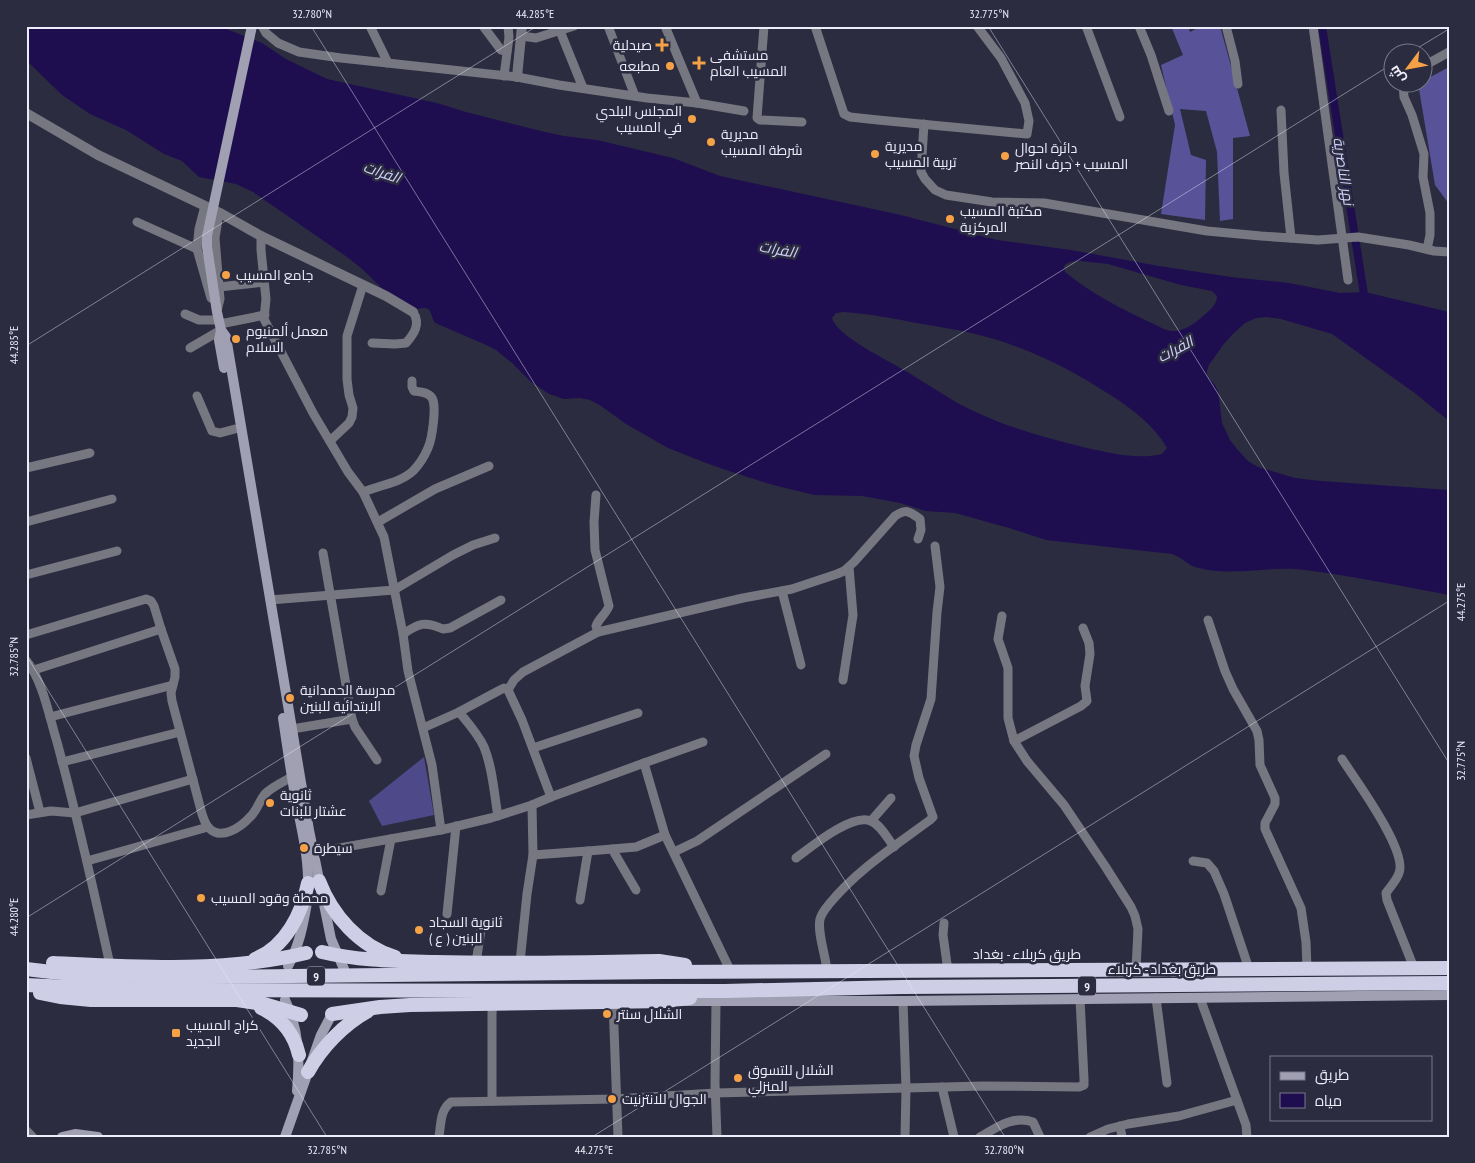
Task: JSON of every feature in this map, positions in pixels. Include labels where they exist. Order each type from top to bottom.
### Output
[{"type":"highway","points":[[313,882],[343,922],[357,936],[390,956],[413,962]]},
{"type":"highway","points":[[236,964],[267,953],[280,941],[302,908],[313,882]]},
{"type":"highway","name":"9","points":[[26,964],[53,963],[177,967],[296,958],[322,952],[338,956],[413,962],[659,961],[728,972]]},
{"type":"highway","name":"9","points":[[322,952],[335,958],[344,969],[348,983],[346,998],[332,1014]]},
{"type":"highway","name":"9","points":[[292,1009],[282,992],[282,983],[283,974],[296,958]]},
{"type":"highway","name":"طريق كربلاء - بغداد","points":[[728,972],[1449,968]]},
{"type":"highway","name":"9","points":[[26,969],[89,982],[179,990],[725,991]]},
{"type":"highway","points":[[816,988],[822,981],[823,971]]},
{"type":"highway","points":[[847,971],[843,980],[847,988]]},
{"type":"highway","name":"9","points":[[26,985],[43,986],[131,977],[728,972]]},
{"type":"highway","name":"طريق بغداد - كربلاء","points":[[725,991],[816,988],[1449,983]]},
{"type":"highway","name":"9","points":[[26,988],[43,994],[91,1000],[248,1001],[292,1009],[315,1018],[380,1007],[410,1005],[666,1001],[725,991]]},
{"type":"highway","points":[[234,1000],[261,1008],[282,1021],[293,1036],[299,1054]]},
{"type":"highway","points":[[308,1072],[322,1050],[355,1018],[380,1007]]},
{"type":"main road","points":[[252,26],[207,236],[208,260],[219,321],[219,340],[292,777],[310,853]]},
{"type":"main road","points":[[219,321],[226,337],[292,729],[313,882],[331,939],[344,969]]},
{"type":"main road","points":[[296,958],[313,882]]},
{"type":"main road","points":[[666,1001],[903,1001],[1449,995]]},
{"type":"main road","points":[[292,1009],[299,1054],[295,1106]]},
{"type":"main road","points":[[286,1136],[321,1035],[332,1014]]},
{"type":"main road","points":[[62,1137],[75,1134],[98,1137]]},
{"type":"street","points":[[262,26],[266,33],[278,43],[299,52],[517,77],[744,111]]},
{"type":"street","points":[[370,26],[388,63]]},
{"type":"street","points":[[483,26],[502,50],[507,52]]},
{"type":"street","points":[[504,76],[509,37],[508,26]]},
{"type":"street","points":[[517,77],[521,31],[536,38],[574,26]]},
{"type":"street","points":[[608,26],[635,96]]},
{"type":"street","points":[[666,26],[697,103]]},
{"type":"street","points":[[764,26],[757,118],[760,120],[802,122]]},
{"type":"street","points":[[815,26],[844,114],[850,117],[1028,134],[1029,121],[1025,103],[1001,58],[977,26]]},
{"type":"street","points":[[1086,26],[1120,117]]},
{"type":"street","points":[[1139,26],[1151,55],[1169,111]]},
{"type":"street","points":[[1226,26],[1235,61],[1238,84]]},
{"type":"street","points":[[1313,26],[1345,239],[1348,280]]},
{"type":"street","points":[[560,31],[583,88]]},
{"type":"street","points":[[1432,61],[1449,52]]},
{"type":"street","points":[[1404,92],[1424,154],[1423,177],[1430,213],[1430,235],[1427,249]]},
{"type":"street","points":[[1281,110],[1290,238]]},
{"type":"street","points":[[26,113],[98,155],[364,285],[413,312],[416,316],[414,333],[406,343],[372,343]]},
{"type":"street","points":[[924,124],[921,172],[936,190],[946,195],[992,202],[1044,203],[1207,231],[1318,240],[1358,237],[1449,252]]},
{"type":"street","points":[[205,206],[199,229],[197,249],[219,321]]},
{"type":"street","points":[[190,348],[219,321],[220,287],[215,238],[219,213]]},
{"type":"street","points":[[137,222],[197,249]]},
{"type":"street","points":[[261,236],[266,299],[264,319],[273,333],[313,413],[348,472],[363,492],[384,537],[403,634],[408,671],[432,765],[440,830]]},
{"type":"street","points":[[220,287],[264,282]]},
{"type":"street","points":[[330,441],[349,423],[352,417],[353,408],[347,379],[347,336],[364,285]]},
{"type":"street","points":[[185,314],[199,320],[219,321],[265,315]]},
{"type":"street","points":[[363,492],[403,479],[415,469],[429,446],[434,422],[434,401],[426,393],[414,391],[412,381]]},
{"type":"street","points":[[197,396],[212,431],[220,434],[235,429]]},
{"type":"street","points":[[26,468],[90,453]]},
{"type":"street","points":[[378,522],[436,489],[489,466]]},
{"type":"street","points":[[596,495],[594,522],[595,550],[609,606],[596,626],[598,632]]},
{"type":"street","points":[[26,522],[112,499]]},
{"type":"street","points":[[508,690],[514,680],[523,672],[598,632],[743,598],[782,591],[814,583],[844,571],[896,516],[906,510],[920,519],[921,530],[918,539]]},
{"type":"street","points":[[270,600],[394,590],[453,555],[473,545],[495,538]]},
{"type":"street","points":[[823,971],[824,950],[821,941],[820,920],[822,912],[851,879],[930,820],[932,816],[919,778],[914,756],[931,699],[940,587],[935,546]]},
{"type":"street","points":[[26,575],[117,551]]},
{"type":"street","points":[[324,553],[352,719],[358,732],[377,760]]},
{"type":"street","points":[[842,680],[854,615],[849,567]]},
{"type":"street","points":[[782,591],[801,665]]},
{"type":"street","points":[[26,634],[146,599],[151,601],[175,669],[172,701],[202,814],[208,827],[213,831],[222,833],[233,830],[251,816],[268,791],[292,777]]},
{"type":"street","points":[[403,634],[415,626],[425,623],[443,630],[450,628],[501,600]]},
{"type":"street","points":[[1002,616],[998,639],[1008,668],[1008,718],[1014,741],[1027,761],[1064,805],[1105,866],[1135,916],[1138,930],[1136,970]]},
{"type":"street","points":[[1208,620],[1225,672],[1257,731],[1260,765],[1274,798],[1274,804],[1265,823],[1265,829],[1301,908],[1306,942],[1307,969]]},
{"type":"street","points":[[1014,741],[1081,706],[1087,701],[1085,686],[1090,654],[1089,643],[1083,628]]},
{"type":"street","points":[[34,670],[161,629]]},
{"type":"street","points":[[26,660],[34,670],[50,717],[87,861],[110,965]]},
{"type":"street","points":[[50,717],[173,685]]},
{"type":"street","points":[[423,728],[459,712],[504,688],[508,690]]},
{"type":"street","points":[[508,690],[533,748],[550,797]]},
{"type":"street","points":[[459,712],[483,746],[489,762],[498,816]]},
{"type":"street","points":[[533,748],[638,713]]},
{"type":"street","points":[[292,729],[352,719]]},
{"type":"street","points":[[62,762],[180,732]]},
{"type":"street","points":[[310,853],[440,830],[498,816],[704,742]]},
{"type":"street","points":[[674,852],[697,841],[826,754]]},
{"type":"street","points":[[26,758],[40,812]]},
{"type":"street","points":[[1342,759],[1390,835],[1398,855],[1400,873],[1386,893],[1387,900],[1414,968]]},
{"type":"street","points":[[644,763],[666,835],[728,972]]},
{"type":"street","points":[[26,815],[58,811],[75,814],[193,779]]},
{"type":"street","points":[[871,821],[891,798]]},
{"type":"street","points":[[520,962],[533,855],[532,805]]},
{"type":"street","points":[[796,858],[835,830],[863,819],[871,821],[879,827],[894,847]]},
{"type":"street","points":[[447,914],[456,826]]},
{"type":"street","points":[[87,861],[208,827]]},
{"type":"street","points":[[533,855],[636,847],[666,835]]},
{"type":"street","points":[[381,891],[391,839]]},
{"type":"street","points":[[612,849],[636,890]]},
{"type":"street","points":[[580,900],[588,851]]},
{"type":"street","points":[[1193,862],[1207,863],[1214,871],[1224,894],[1249,969]]},
{"type":"street","points":[[476,963],[482,923]]},
{"type":"street","points":[[944,923],[943,936],[948,971]]},
{"type":"street","points":[[1156,998],[1168,1083]]},
{"type":"street","points":[[1200,998],[1238,1100],[1246,1125],[1247,1137]]},
{"type":"street","points":[[439,1137],[445,1107],[451,1102],[615,1099],[716,1093],[983,1086],[1079,1087],[1084,1085],[1080,999]]},
{"type":"street","points":[[613,1001],[615,1099],[618,1137]]},
{"type":"street","points":[[903,1001],[906,1088],[905,1137]]},
{"type":"street","points":[[716,1002],[717,1137]]},
{"type":"street","points":[[492,1101],[493,1003]]},
{"type":"street","points":[[942,1087],[954,1137]]},
{"type":"street","points":[[1090,1137],[1120,1126],[1179,1116],[1238,1100]]},
{"type":"street","points":[[980,1137],[1011,1121],[1025,1119],[1033,1122],[1040,1137]]},
{"type":"street","points":[[1120,1126],[1122,1137]]},
{"type":"street","points":[[26,1131],[32,1137]]},
{"type":"shaded area","points":[[1171,26],[1188,26],[1190,32],[1201,26],[1220,26],[1250,136],[1233,138],[1233,219],[1220,221],[1217,152],[1206,111],[1180,109],[1191,155],[1206,160],[1205,220],[1161,214],[1175,125],[1161,65],[1183,55]]},
{"type":"shaded area","points":[[1449,67],[1449,204],[1435,185],[1420,92],[1432,92],[1432,76]]},
{"type":"shaded area","points":[[424,757],[434,815],[382,826],[369,801]]},
{"type":"water","name":"الفرات","points":[[26,26],[219,26],[262,43],[286,59],[327,79],[437,103],[545,132],[597,140],[673,158],[720,176],[901,215],[997,240],[1071,250],[1231,277],[1289,283],[1340,293],[1365,292],[1449,312],[1449,421],[1416,394],[1332,334],[1281,319],[1256,318],[1245,323],[1223,345],[1209,365],[1207,376],[1218,391],[1222,423],[1230,440],[1248,461],[1258,467],[1295,478],[1449,490],[1449,595],[1305,570],[1225,571],[1195,567],[1172,554],[1046,540],[955,513],[926,511],[900,503],[862,496],[814,495],[773,485],[706,463],[668,448],[626,424],[590,400],[580,398],[564,399],[549,394],[530,381],[496,350],[435,323],[429,309],[416,309],[385,291],[347,257],[253,192],[236,184],[199,177],[182,161],[164,154],[126,130],[90,114],[62,95],[26,60]],"holes":[[[1081,261],[1108,264],[1181,285],[1212,291],[1217,296],[1217,299],[1210,310],[1192,325],[1176,331],[1163,329],[1108,301],[1065,272],[1064,266],[1066,264]],[[844,312],[965,332],[1009,344],[1044,358],[1062,366],[1120,401],[1149,425],[1167,448],[1162,454],[1153,456],[1115,454],[1036,434],[986,417],[954,401],[849,338],[835,324],[832,318],[836,313]]]},
{"type":"waterway","name":"نهر الناصرية","points":[[1322,26],[1365,301]]},
{"type":"place","name":"صيدلية","points":[[662,45]]},
{"type":"place","name":"مستشفى المسيب العام","points":[[699,63]]},
{"type":"place","name":"مطبعه","points":[[670,66]]},
{"type":"place","name":"المجلس البلدي في المسيب","points":[[692,119]]},
{"type":"place","name":"مديرية شرطة المسيب","points":[[711,142]]},
{"type":"place","name":"مديرية تربية المسيب","points":[[875,154]]},
{"type":"place","name":"دائرة احوال المسيب + جرف النصر","points":[[1005,156]]},
{"type":"place","name":"مكتبة المسيب المركزية","points":[[950,219]]},
{"type":"place","name":"جامع المسيب","points":[[226,275]]},
{"type":"place","name":"معمل ألمنيوم السلام","points":[[236,339]]},
{"type":"place","name":"مدرسة الحمدانية الابتدائية للبنين","points":[[290,698]]},
{"type":"place","name":"ثانوية عشتار للبنات","points":[[270,803]]},
{"type":"place","name":"سيطرة","points":[[304,848]]},
{"type":"place","name":"محطة وقود المسيب","points":[[201,898]]},
{"type":"place","name":"ثانوية السجاد ( ع ) للبنين","points":[[419,930]]},
{"type":"place","name":"الشلال سنتر","points":[[607,1014]]},
{"type":"place","name":"كراج المسيب الجديد","points":[[176,1033]]},
{"type":"place","name":"الشلال للتسوق المنزلي","points":[[738,1078]]},
{"type":"place","name":"الجوال للانترنيت","points":[[612,1099]]}]
